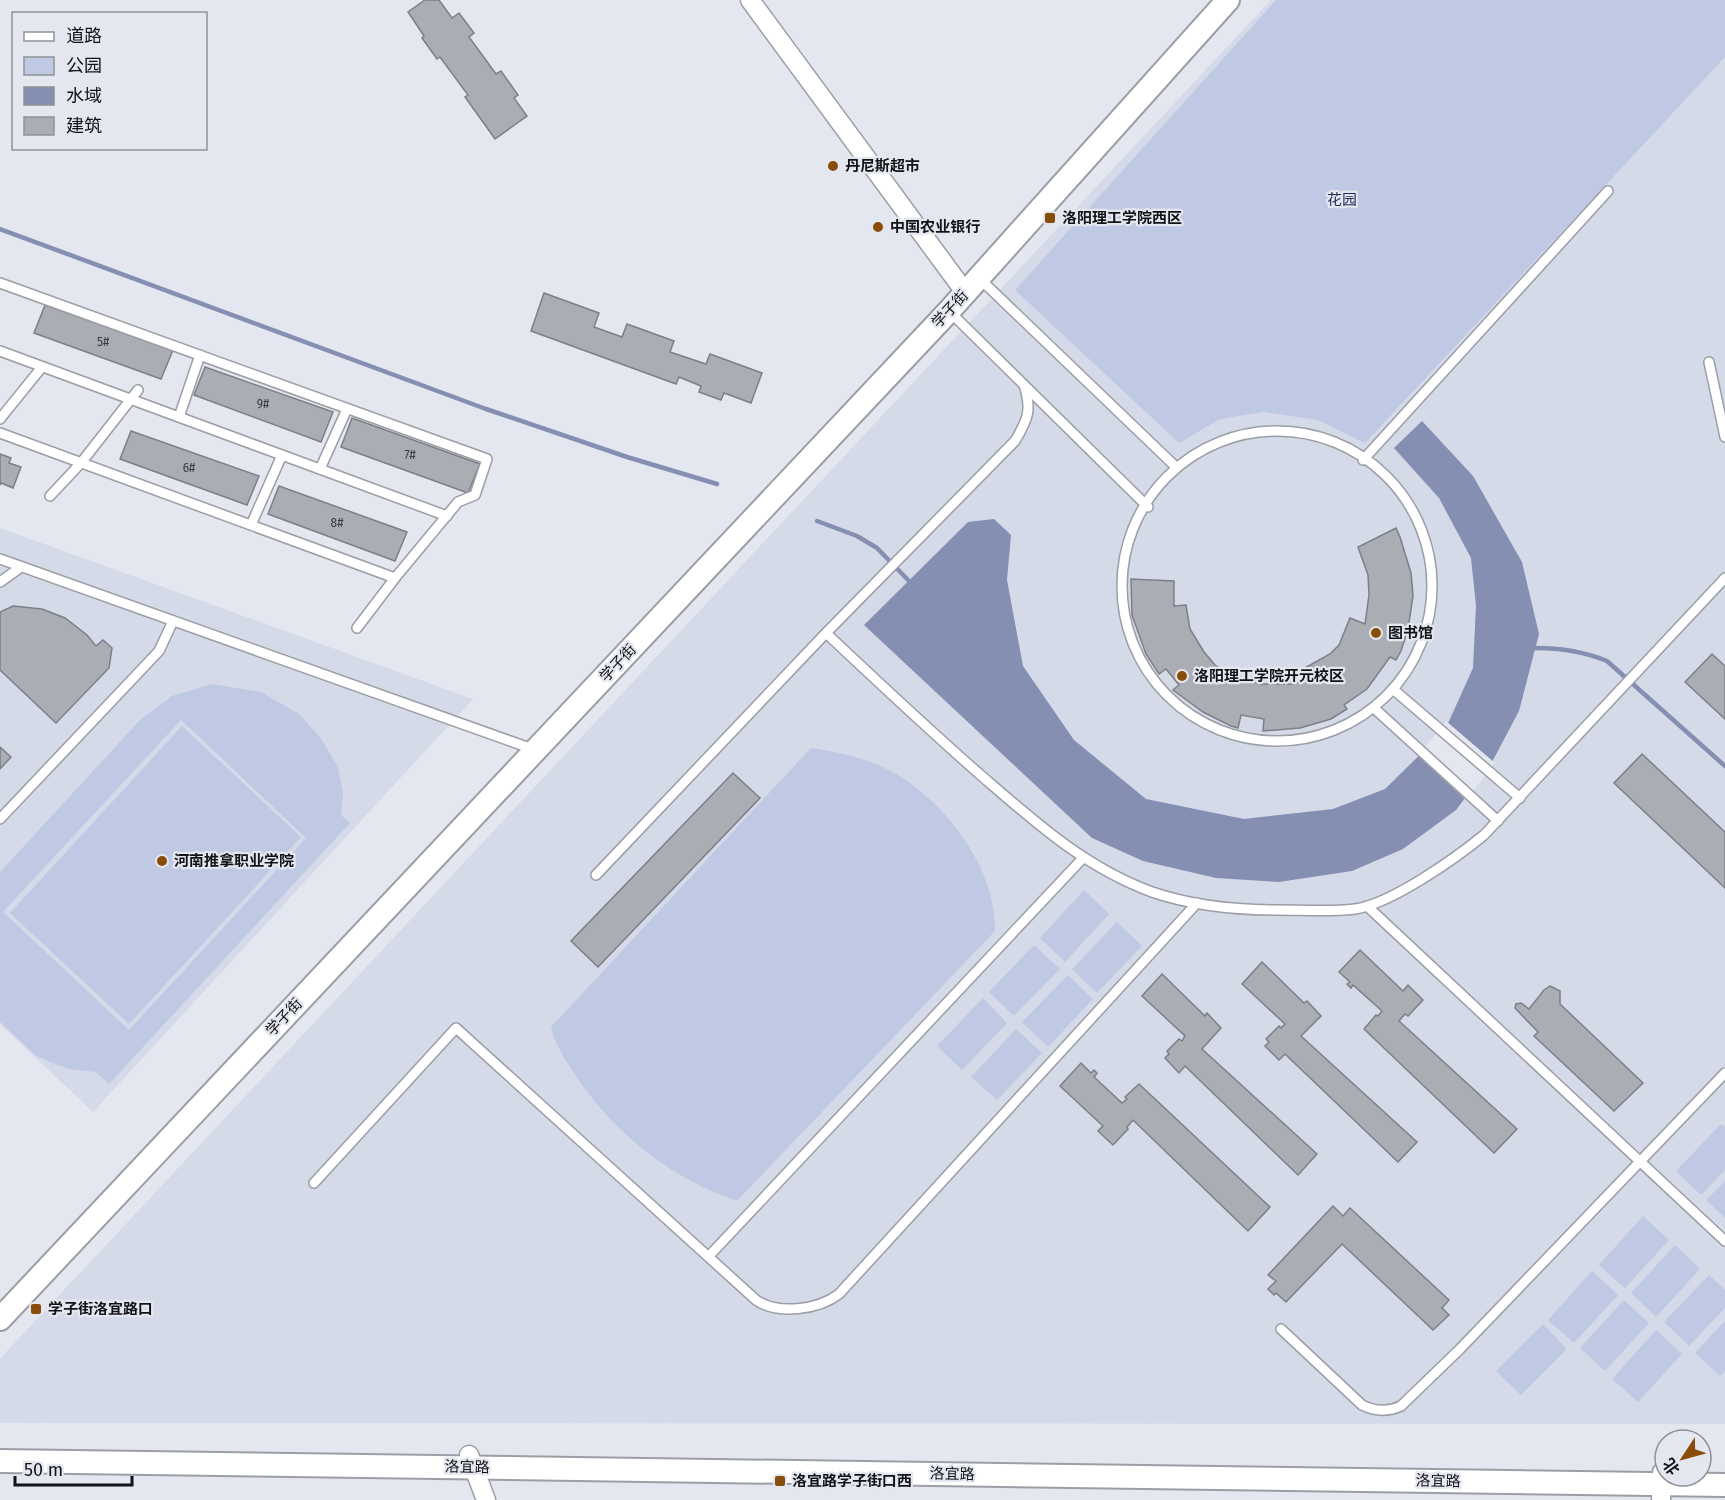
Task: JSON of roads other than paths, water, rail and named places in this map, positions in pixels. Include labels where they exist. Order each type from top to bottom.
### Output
[{"type":"street","points":[[750,0],[971,283]]},
{"type":"street","name":"学子街","points":[[971,283],[1220,0]]},
{"type":"street","name":"学子街","points":[[0,1310],[947,309],[1228,0]]},
{"type":"street","name":"学子街","points":[[0,1319],[531,749]]},
{"type":"street","name":"洛宜路","points":[[0,1450],[471,1461],[1653,1482]]},
{"type":"street","name":"洛宜路","points":[[0,1461],[471,1461]]},
{"type":"street","points":[[471,1461],[486,1500]]},
{"type":"lane","points":[[1363,460],[1608,190]]},
{"type":"lane","points":[[0,283],[487,459],[475,495],[458,502],[394,578],[357,628]]},
{"type":"lane","points":[[971,283],[1176,467]]},
{"type":"lane","points":[[947,309],[1148,507]]},
{"type":"lane","points":[[0,351],[447,516]]},
{"type":"lane","points":[[179,417],[200,356]]},
{"type":"lane","points":[[1709,362],[1725,436]]},
{"type":"lane","points":[[0,419],[42,367]]},
{"type":"lane","points":[[596,875],[826,633],[1015,441],[1025,423],[1029,409],[1029,400],[1024,385]]},
{"type":"lane","points":[[50,496],[81,463],[138,390]]},
{"type":"lane","points":[[320,469],[347,409]]},
{"type":"lane","points":[[1251,431],[1311,434],[1346,448],[1363,460],[1396,492],[1416,520],[1427,545],[1432,584],[1424,634],[1410,668],[1394,690],[1375,709],[1360,721],[1337,731],[1289,740],[1249,739],[1231,735],[1207,725],[1186,711],[1160,686],[1142,662],[1131,636],[1122,603],[1120,583],[1122,569],[1132,535],[1148,507],[1176,467],[1209,445],[1251,431]]},
{"type":"lane","points":[[0,433],[394,578]]},
{"type":"lane","points":[[251,525],[282,455]]},
{"type":"lane","points":[[0,559],[531,749]]},
{"type":"lane","points":[[0,582],[21,567]]},
{"type":"lane","points":[[826,633],[936,736],[1043,829],[1083,858],[1110,873],[1153,892],[1218,908],[1357,909],[1380,902],[1466,850],[1520,798],[1725,578]]},
{"type":"lane","points":[[0,819],[159,651],[173,621]]},
{"type":"lane","points":[[1394,690],[1520,798]]},
{"type":"lane","points":[[1375,709],[1498,821]]},
{"type":"lane","points":[[709,1256],[1083,858]]},
{"type":"lane","points":[[314,1183],[456,1028],[756,1300],[769,1308],[815,1306],[830,1301],[839,1294],[1197,903]]},
{"type":"lane","points":[[1367,906],[1725,1241]]},
{"type":"lane","points":[[1281,1329],[1362,1405],[1370,1409],[1394,1410],[1406,1402],[1460,1349],[1725,1073]]},
{"type":"water","points":[[1422,421],[1473,476],[1522,562],[1539,634],[1519,711],[1492,762],[1456,810],[1403,849],[1352,871],[1279,882],[1216,878],[1143,861],[1092,838],[864,625],[968,522],[994,519],[1011,535],[1007,580],[1023,666],[1074,740],[1146,799],[1244,819],[1333,809],[1385,789],[1445,730],[1473,668],[1476,606],[1471,558],[1439,498],[1394,448]]},
{"type":"waterway","points":[[0,229],[486,409],[627,457],[717,484]]},
{"type":"waterway","points":[[817,521],[857,536],[877,548],[909,581]]},
{"type":"waterway","points":[[1535,648],[1572,651],[1607,661],[1725,766]]},
{"type":"place","name":"丹尼斯超市","points":[[833,166]]},
{"type":"place","name":"洛阳理工学院西区","points":[[1050,218]]},
{"type":"place","name":"中国农业银行","points":[[878,227]]},
{"type":"place","name":"图书馆","points":[[1376,633]]},
{"type":"place","name":"洛阳理工学院开元校区","points":[[1182,676]]},
{"type":"place","name":"河南推拿职业学院","points":[[162,861]]},
{"type":"place","name":"学子街洛宜路口","points":[[36,1309]]},
{"type":"place","name":"洛宜路学子街口西","points":[[780,1481]]},
{"type":"park label","name":"花园","points":[[1342,200]]}]
